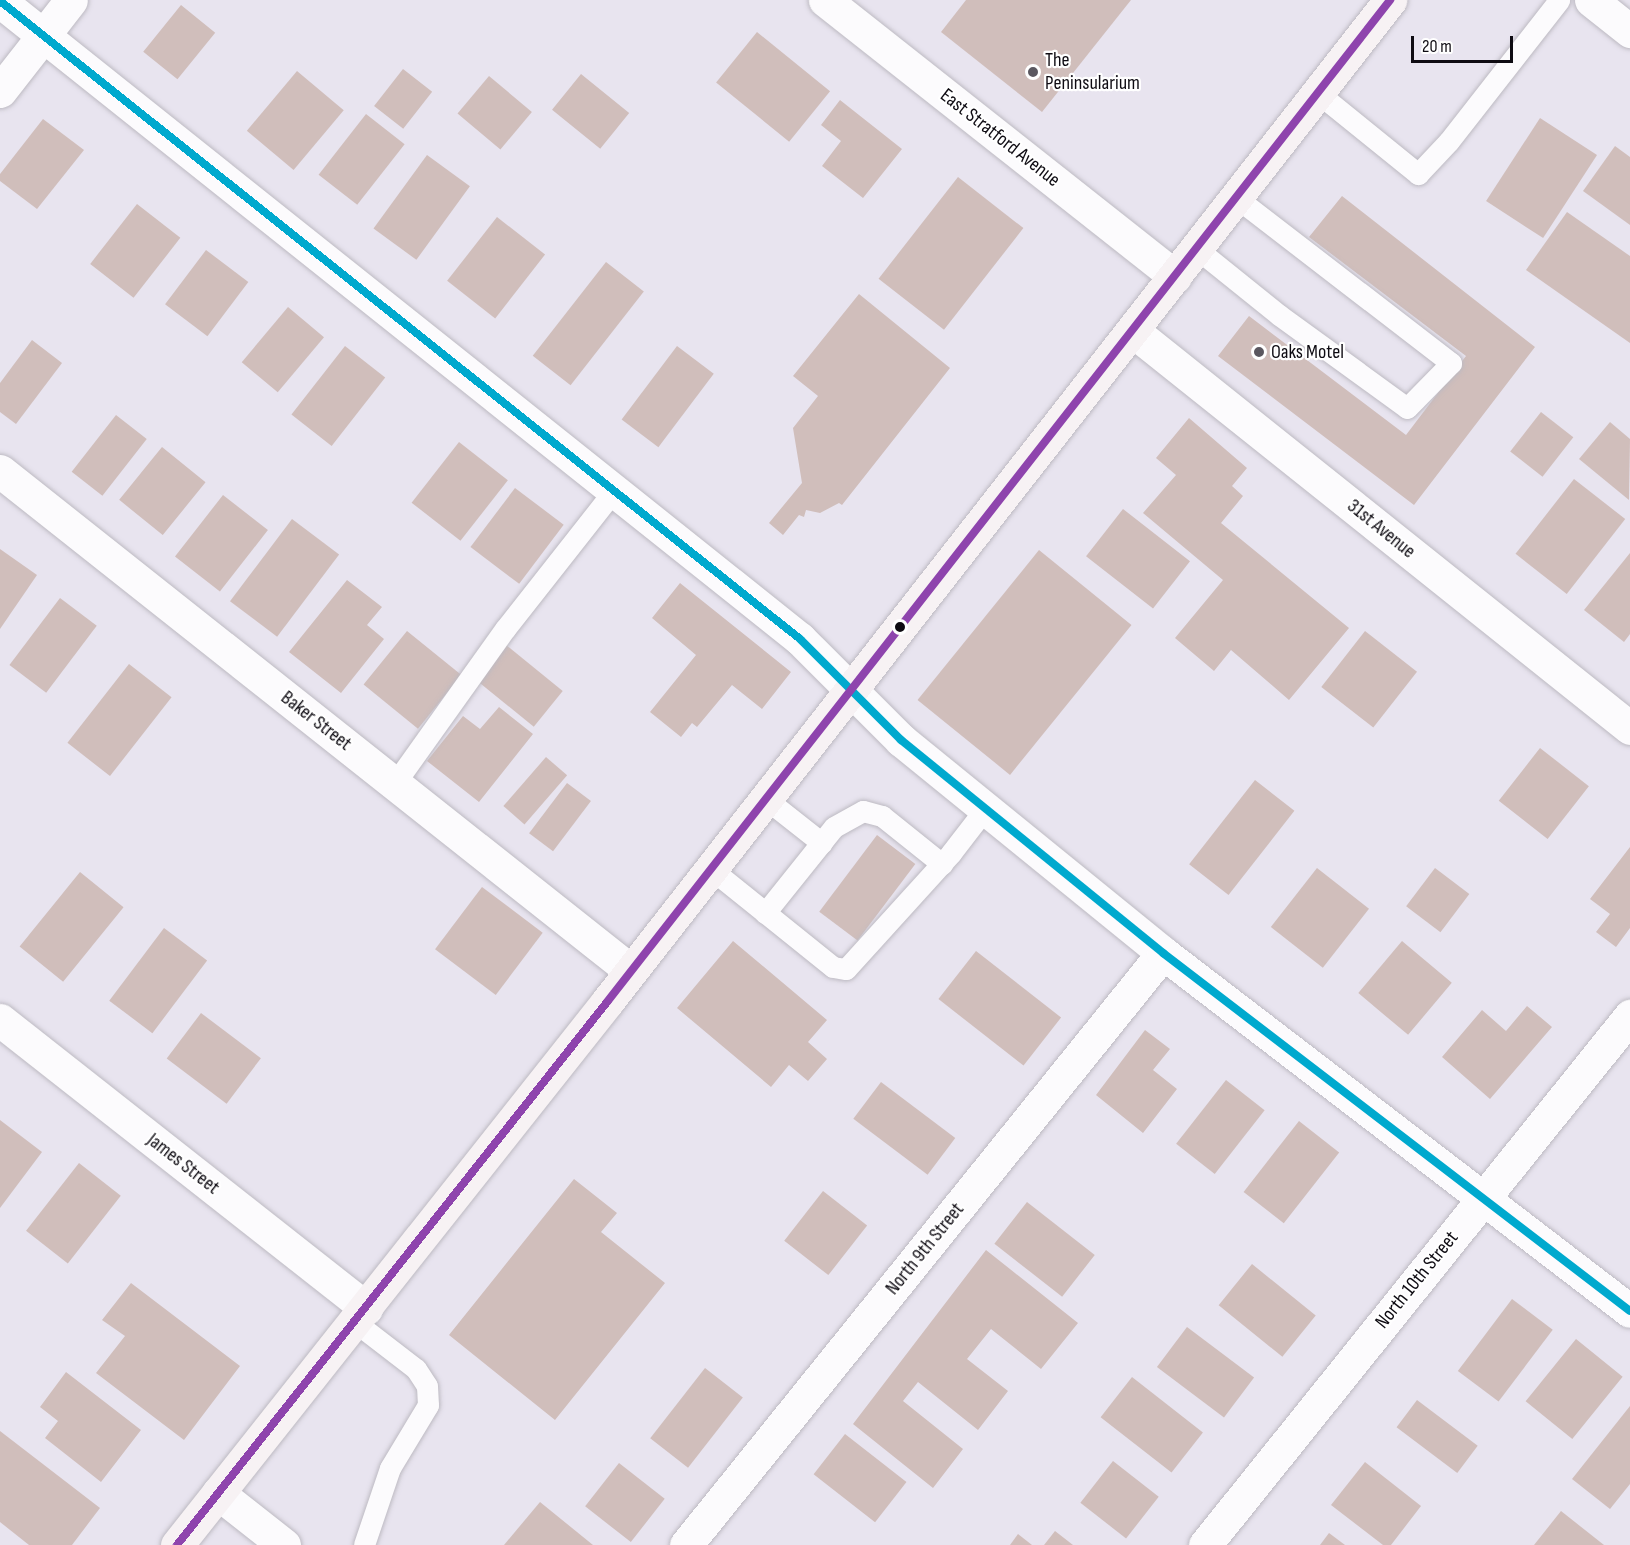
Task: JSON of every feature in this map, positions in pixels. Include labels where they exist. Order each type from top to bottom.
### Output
[{"type":"main road","points":[[177,1545],[631,971],[1390,0]]},
{"type":"street","points":[[0,91],[71,0]]},
{"type":"street","name":"East Stratford Avenue","points":[[825,0],[1175,276]]},
{"type":"street","points":[[1591,0],[1630,31]]},
{"type":"street","points":[[0,1],[45,34],[800,639],[850,692],[901,740],[1163,953],[1485,1196],[1630,1311]]},
{"type":"street","name":"31st Avenue","points":[[1133,331],[1630,728]]},
{"type":"street","name":"Baker Street","points":[[0,471],[631,971]]},
{"type":"street","name":"North 9th Street","points":[[686,1545],[1163,953]]},
{"type":"street","name":"North 10th Street","points":[[1205,1545],[1630,1016]]},
{"type":"street","name":"James Street","points":[[0,1020],[360,1315]]},
{"type":"street","points":[[218,1493],[284,1545]]},
{"type":"lane","points":[[1318,93],[1418,174],[1449,141],[1559,0]]},
{"type":"lane","points":[[1197,249],[1279,315],[1407,408],[1451,363],[1236,198]]},
{"type":"lane","points":[[395,783],[505,629],[615,489]]},
{"type":"lane","points":[[766,799],[822,843]]},
{"type":"lane","points":[[711,869],[832,967],[846,969],[942,864],[985,809]]},
{"type":"lane","points":[[765,913],[834,827],[863,811],[882,816],[942,864]]},
{"type":"lane","points":[[360,1315],[416,1369],[427,1386],[428,1405],[390,1468],[364,1545]]},
{"type":"building","name":"The Peninsularium","points":[[966,0],[1131,0],[1042,112],[941,32]]},
{"type":"building","points":[[181,5],[215,33],[177,79],[143,52]]},
{"type":"building","points":[[757,32],[830,91],[789,142],[716,83]]},
{"type":"building","points":[[403,69],[432,92],[403,129],[374,106]]},
{"type":"building","points":[[297,71],[344,110],[294,170],[247,131]]},
{"type":"building","points":[[581,74],[629,113],[600,149],[552,110]]},
{"type":"building","points":[[489,76],[532,112],[500,150],[458,114]]},
{"type":"building","points":[[840,100],[902,149],[863,198],[822,166],[841,141],[821,125]]},
{"type":"building","points":[[366,114],[405,144],[357,205],[319,175]]},
{"type":"building","points":[[1540,118],[1597,155],[1543,238],[1486,201]]},
{"type":"building","points":[[43,119],[84,150],[37,209],[0,181],[0,174]]},
{"type":"building","points":[[1615,146],[1630,157],[1630,225],[1583,191]]},
{"type":"building","points":[[427,155],[470,186],[416,260],[374,229]]},
{"type":"building","points":[[958,177],[1023,228],[944,330],[879,279]]},
{"type":"building","name":"Oaks Motel","points":[[1342,196],[1535,347],[1414,505],[1218,356],[1249,316],[1406,435],[1466,356],[1309,237]]},
{"type":"building","points":[[137,204],[180,238],[134,298],[90,264]]},
{"type":"building","points":[[1567,212],[1630,256],[1630,343],[1526,270]]},
{"type":"building","points":[[497,217],[545,255],[495,318],[447,281]]},
{"type":"building","points":[[206,250],[248,282],[207,336],[165,304]]},
{"type":"building","points":[[606,262],[644,292],[571,385],[533,356]]},
{"type":"building","points":[[859,294],[950,368],[842,505],[839,503],[820,513],[806,510],[804,517],[799,515],[783,535],[769,523],[802,483],[793,428],[818,396],[793,376]]},
{"type":"building","points":[[288,307],[324,337],[278,392],[242,362]]},
{"type":"building","points":[[32,340],[62,363],[16,424],[0,412],[0,383]]},
{"type":"building","points":[[345,346],[385,377],[332,446],[291,415]]},
{"type":"building","points":[[677,346],[714,374],[658,447],[622,419]]},
{"type":"building","points":[[1541,412],[1573,437],[1543,477],[1510,451]]},
{"type":"building","points":[[116,415],[147,439],[102,496],[72,472]]},
{"type":"building","points":[[1189,418],[1247,468],[1232,486],[1243,496],[1221,523],[1349,628],[1289,700],[1231,650],[1214,671],[1175,638],[1223,580],[1143,513],[1176,475],[1156,458]]},
{"type":"building","points":[[1610,422],[1630,439],[1629,500],[1579,459]]},
{"type":"building","points":[[459,442],[508,480],[460,541],[412,503]]},
{"type":"building","points":[[162,447],[206,482],[163,535],[119,500]]},
{"type":"building","points":[[1574,479],[1625,519],[1567,594],[1516,554]]},
{"type":"building","points":[[515,488],[564,525],[519,584],[470,547]]},
{"type":"building","points":[[223,495],[268,530],[220,592],[175,556]]},
{"type":"building","points":[[1123,509],[1190,561],[1153,609],[1086,556]]},
{"type":"building","points":[[292,519],[339,555],[277,637],[230,601]]},
{"type":"building","points":[[0,549],[37,575],[0,629]]},
{"type":"building","points":[[1039,550],[1131,625],[1010,775],[918,700]]},
{"type":"building","points":[[1630,553],[1630,634],[1624,642],[1584,610]]},
{"type":"building","points":[[347,580],[382,607],[367,625],[384,639],[341,693],[289,652]]},
{"type":"building","points":[[680,583],[791,672],[762,709],[732,685],[697,727],[692,723],[681,737],[650,712],[696,655],[652,618]]},
{"type":"building","points":[[60,598],[97,626],[46,693],[9,665]]},
{"type":"building","points":[[407,631],[461,675],[418,729],[364,685]]},
{"type":"building","points":[[1365,631],[1417,672],[1373,728],[1321,687]]},
{"type":"building","points":[[506,645],[563,691],[534,727],[477,681]]},
{"type":"building","points":[[129,664],[172,697],[110,776],[67,743]]},
{"type":"building","points":[[499,707],[533,734],[479,802],[427,761],[463,716],[480,729]]},
{"type":"building","points":[[1540,748],[1589,786],[1548,839],[1499,801]]},
{"type":"building","points":[[546,757],[567,775],[524,824],[503,806]]},
{"type":"building","points":[[1255,780],[1294,811],[1229,895],[1189,864]]},
{"type":"building","points":[[567,783],[591,801],[553,851],[529,833]]},
{"type":"building","points":[[877,835],[915,864],[858,941],[819,912]]},
{"type":"building","points":[[1630,847],[1630,928],[1616,947],[1596,932],[1610,914],[1590,899]]},
{"type":"building","points":[[1317,868],[1369,909],[1323,968],[1271,927]]},
{"type":"building","points":[[1435,868],[1469,894],[1440,932],[1406,906]]},
{"type":"building","points":[[80,872],[124,907],[63,982],[20,947]]},
{"type":"building","points":[[482,887],[543,933],[496,995],[435,949]]},
{"type":"building","points":[[164,928],[207,960],[152,1033],[109,1001]]},
{"type":"building","points":[[733,941],[827,1020],[808,1042],[827,1059],[808,1081],[789,1065],[771,1087],[677,1008]]},
{"type":"building","points":[[1402,941],[1452,983],[1408,1035],[1358,993]]},
{"type":"building","points":[[976,951],[1061,1017],[1024,1066],[938,999]]},
{"type":"building","points":[[1527,1006],[1552,1027],[1490,1099],[1442,1057],[1482,1010],[1506,1031]]},
{"type":"building","points":[[201,1013],[261,1058],[227,1104],[167,1059]]},
{"type":"building","points":[[1145,1030],[1170,1049],[1153,1070],[1177,1089],[1143,1133],[1096,1095]]},
{"type":"building","points":[[1226,1080],[1265,1110],[1215,1174],[1176,1144]]},
{"type":"building","points":[[881,1082],[955,1138],[928,1175],[853,1119]]},
{"type":"building","points":[[0,1120],[42,1152],[0,1208]]},
{"type":"building","points":[[1299,1121],[1339,1152],[1284,1223],[1244,1192]]},
{"type":"building","points":[[79,1163],[121,1196],[68,1263],[26,1231]]},
{"type":"building","points":[[574,1179],[617,1213],[601,1232],[665,1283],[555,1420],[449,1335]]},
{"type":"building","points":[[823,1191],[867,1225],[828,1275],[784,1241]]},
{"type":"building","points":[[1027,1202],[1095,1255],[1062,1297],[994,1244]]},
{"type":"building","points":[[986,1250],[1078,1323],[1041,1369],[991,1329],[967,1359],[1008,1391],[978,1430],[918,1382],[903,1401],[963,1449],[933,1488],[853,1424]]},
{"type":"building","points":[[1252,1264],[1316,1316],[1282,1357],[1219,1305]]},
{"type":"building","points":[[131,1283],[240,1366],[184,1440],[96,1373],[125,1336],[102,1320]]},
{"type":"building","points":[[1512,1299],[1553,1330],[1499,1402],[1458,1371]]},
{"type":"building","points":[[1187,1327],[1254,1378],[1224,1417],[1157,1367]]},
{"type":"building","points":[[1576,1339],[1623,1377],[1572,1439],[1526,1401]]},
{"type":"building","points":[[705,1368],[743,1398],[688,1468],[650,1438]]},
{"type":"building","points":[[66,1372],[141,1430],[101,1482],[45,1438],[58,1421],[40,1407]]},
{"type":"building","points":[[1132,1377],[1203,1432],[1172,1473],[1101,1417]]},
{"type":"building","points":[[1417,1400],[1478,1446],[1457,1473],[1397,1427]]},
{"type":"building","points":[[1630,1406],[1630,1484],[1610,1509],[1572,1479]]},
{"type":"building","points":[[0,1431],[100,1508],[72,1545],[29,1545],[0,1522]]},
{"type":"building","points":[[845,1434],[906,1482],[875,1522],[814,1474]]},
{"type":"building","points":[[1113,1461],[1159,1497],[1126,1538],[1080,1503]]},
{"type":"building","points":[[1365,1462],[1421,1506],[1391,1545],[1383,1545],[1331,1505]]},
{"type":"building","points":[[619,1463],[665,1499],[631,1542],[585,1506]]},
{"type":"building","points":[[540,1502],[593,1545],[504,1545]]},
{"type":"building","points":[[1561,1511],[1604,1545],[1534,1545]]},
{"type":"building","points":[[1055,1531],[1073,1545],[1044,1545]]},
{"type":"building","points":[[1329,1533],[1345,1545],[1320,1545]]},
{"type":"building","points":[[1018,1534],[1032,1545],[1010,1545]]},
{"type":"transit line","points":[[177,1545],[607,1002],[1390,0]]},
{"type":"transit line","points":[[0,1],[800,639],[901,740],[1163,953],[1630,1311]]},
{"type":"place","name":"The Peninsularium","points":[[1033,72]]},
{"type":"place","name":"Oaks Motel","points":[[1259,352]]}]
